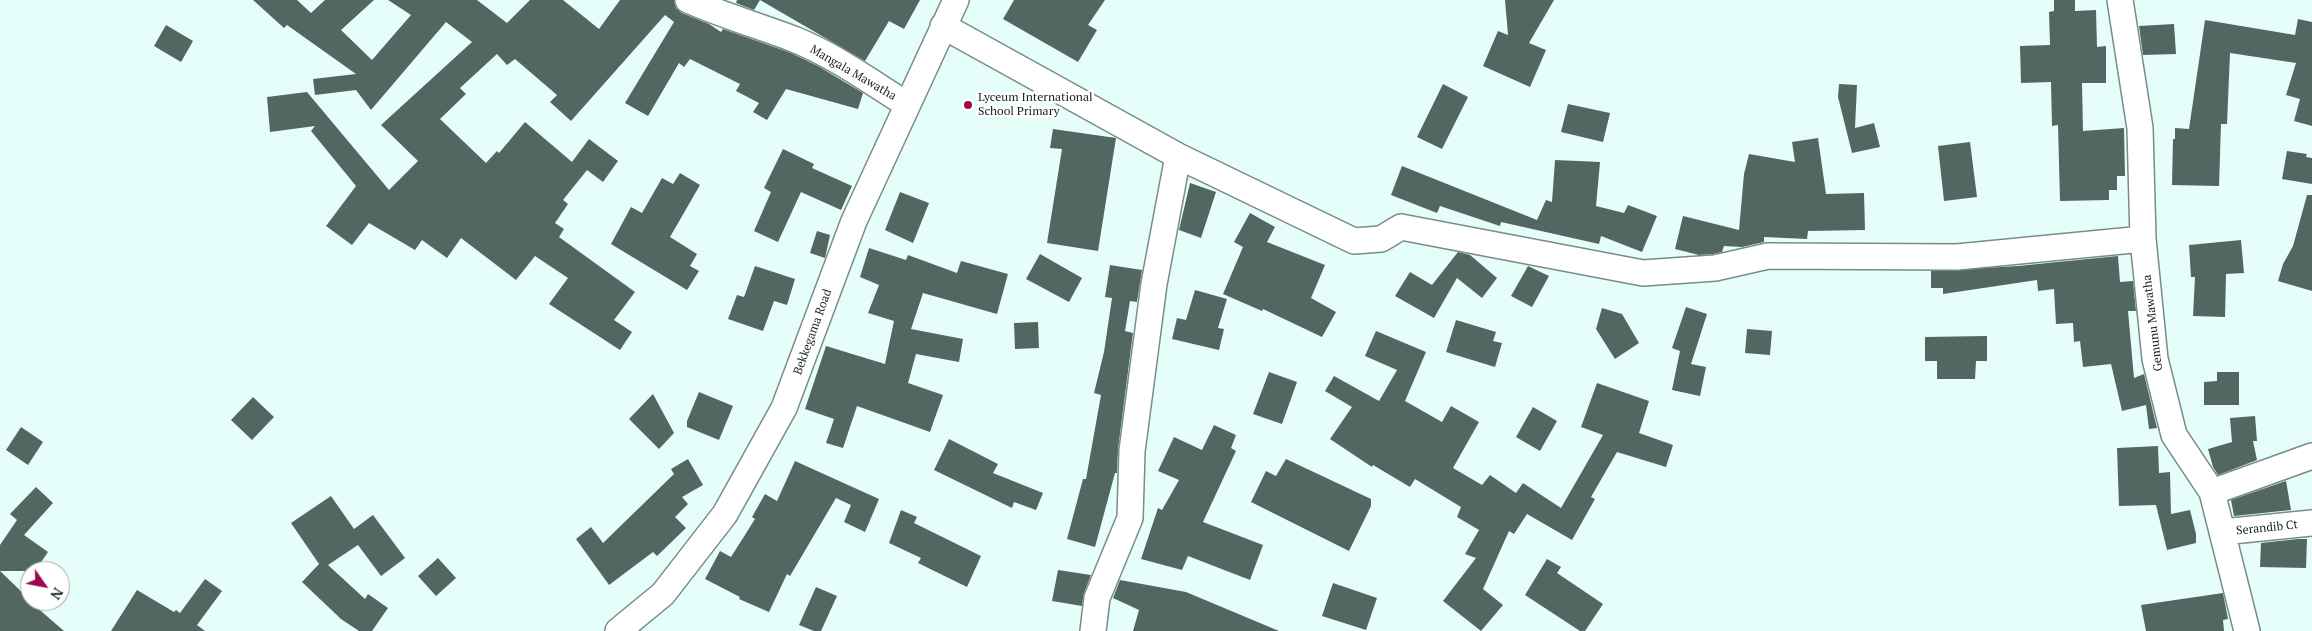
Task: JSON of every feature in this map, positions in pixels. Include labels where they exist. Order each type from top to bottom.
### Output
[{"type":"street","name":"Mangala Mawatha","points":[[688,0],[716,13],[797,41],[847,66],[906,104]]},
{"type":"street","name":"Bekkegama Road","points":[[618,631],[662,594],[725,514],[784,408],[854,221],[906,104],[956,0]]},
{"type":"street","name":"Gemunu Mawatha","points":[[2120,0],[2140,128],[2143,239],[2155,359],[2174,435],[2212,492],[2247,631]]},
{"type":"street","points":[[943,26],[1178,156],[1354,241],[1381,239],[1401,227],[1643,273],[1715,268],[1768,256],[1957,257],[2143,239]]},
{"type":"street","points":[[1093,631],[1097,598],[1130,518],[1132,451],[1152,294],[1178,156]]},
{"type":"street","points":[[2212,492],[2312,456]]},
{"type":"street","name":"Serandib Ct","points":[[2222,532],[2312,523]]},
{"type":"building","points":[[253,0],[297,0],[311,13],[325,0],[374,0],[341,30],[372,60],[411,15],[388,0],[477,0],[507,23],[530,0],[563,0],[599,29],[620,0],[674,0],[676,8],[682,13],[709,24],[721,32],[723,29],[791,53],[818,66],[863,93],[858,109],[786,89],[767,120],[753,112],[759,103],[736,91],[740,84],[690,59],[684,67],[679,63],[648,116],[625,103],[674,22],[665,15],[571,121],[550,102],[557,95],[515,59],[507,65],[497,54],[460,88],[466,94],[440,119],[486,163],[497,151],[499,153],[525,122],[572,162],[589,139],[618,161],[603,182],[587,170],[563,200],[568,204],[555,223],[564,229],[559,237],[635,292],[614,320],[632,332],[620,350],[549,304],[568,278],[535,256],[516,280],[461,238],[447,258],[422,240],[415,250],[369,223],[352,245],[326,226],[356,186],[311,131],[315,126],[270,132],[267,97],[307,92],[389,190],[418,161],[381,125],[472,42],[446,22],[371,110],[356,90],[315,95],[313,79],[356,74],[287,25],[284,28]]},
{"type":"building","points":[[737,0],[760,0],[754,10],[736,3]]},
{"type":"building","points":[[760,0],[920,0],[904,29],[889,21],[865,61]]},
{"type":"building","points":[[1014,0],[1105,0],[1088,25],[1097,30],[1078,62],[1003,19]]},
{"type":"building","points":[[1505,0],[1554,0],[1529,43],[1546,50],[1530,87],[1483,66],[1498,31],[1508,35]]},
{"type":"building","points":[[2054,0],[2075,0],[2075,11],[2096,10],[2097,47],[2106,46],[2106,83],[2082,83],[2083,131],[2124,128],[2125,176],[2117,176],[2117,190],[2109,190],[2109,200],[2060,201],[2058,125],[2052,126],[2051,82],[2021,83],[2020,46],[2050,45],[2049,12],[2054,11]]},
{"type":"building","points":[[2298,19],[2312,22],[2312,126],[2294,121],[2300,99],[2286,95],[2296,63],[2230,53],[2227,124],[2221,124],[2219,186],[2172,185],[2175,128],[2189,129],[2205,20],[2295,35]]},
{"type":"building","points":[[2174,24],[2176,54],[2143,55],[2139,26]]},
{"type":"building","points":[[166,25],[193,41],[181,62],[154,46]]},
{"type":"building","points":[[1443,84],[1468,97],[1442,149],[1417,137]]},
{"type":"building","points":[[1839,84],[1857,85],[1855,128],[1874,123],[1880,147],[1852,153],[1838,97]]},
{"type":"building","points":[[1568,104],[1610,113],[1603,142],[1561,132]]},
{"type":"building","points":[[1053,129],[1116,138],[1098,251],[1047,243],[1062,149],[1050,148]]},
{"type":"building","points":[[1818,138],[1826,194],[1864,193],[1865,230],[1808,231],[1807,239],[1764,237],[1764,242],[1742,247],[1724,246],[1722,252],[1713,254],[1699,255],[1675,249],[1683,216],[1739,230],[1744,174],[1749,154],[1795,162],[1792,142]]},
{"type":"building","points":[[1970,142],[1977,197],[1944,201],[1938,146]]},
{"type":"building","points":[[783,149],[814,164],[812,168],[852,186],[841,210],[801,192],[778,242],[754,231],[771,192],[764,188]]},
{"type":"building","points":[[2287,151],[2307,154],[2306,157],[2312,158],[2312,184],[2282,179]]},
{"type":"building","points":[[1555,160],[1600,162],[1596,206],[1624,213],[1628,205],[1657,216],[1642,252],[1601,236],[1599,244],[1501,222],[1500,226],[1440,206],[1437,213],[1391,195],[1402,166],[1537,220],[1546,200],[1552,202]]},
{"type":"building","points":[[680,173],[700,185],[670,237],[697,254],[690,266],[699,271],[687,290],[611,244],[631,207],[642,213],[662,178],[673,184]]},
{"type":"building","points":[[1190,183],[1216,192],[1201,238],[1179,230]]},
{"type":"building","points":[[900,192],[929,203],[913,243],[885,230]]},
{"type":"building","points":[[2307,195],[2312,195],[2312,291],[2278,281],[2283,264],[2293,246]]},
{"type":"building","points":[[1250,213],[1275,227],[1267,242],[1325,265],[1311,298],[1336,312],[1322,337],[1263,309],[1262,311],[1223,294],[1243,247],[1234,242]]},
{"type":"building","points":[[817,231],[830,235],[825,258],[810,253]]},
{"type":"building","points":[[2241,240],[2244,273],[2226,274],[2225,317],[2193,316],[2195,277],[2191,277],[2189,245]]},
{"type":"building","points":[[869,248],[906,260],[908,255],[957,273],[961,261],[1008,274],[997,314],[923,293],[911,329],[963,339],[959,362],[916,354],[908,383],[943,395],[930,432],[857,406],[843,448],[826,443],[834,419],[805,409],[826,346],[885,364],[894,321],[868,313],[879,285],[860,277]]},
{"type":"building","points":[[1458,252],[1470,255],[1497,278],[1482,298],[1457,278],[1434,318],[1395,296],[1410,272],[1432,285]]},
{"type":"building","points":[[1040,254],[1082,278],[1069,302],[1026,279]]},
{"type":"building","points":[[2118,256],[2120,282],[2133,281],[2136,311],[2128,311],[2134,378],[2144,374],[2157,428],[2149,429],[2146,405],[2122,411],[2111,364],[2083,367],[2080,341],[2074,342],[2073,323],[2056,324],[2054,289],[2038,291],[2037,280],[1943,294],[1943,288],[1931,288],[1931,271],[2018,266]]},
{"type":"building","points":[[1110,265],[1142,270],[1137,302],[1130,301],[1125,331],[1133,333],[1118,449],[1117,473],[1115,473],[1095,547],[1067,539],[1083,479],[1086,479],[1101,395],[1094,393],[1104,352],[1112,298],[1105,297]]},
{"type":"building","points":[[755,266],[795,279],[787,305],[774,301],[763,331],[728,319],[737,295],[744,297]]},
{"type":"building","points":[[1528,266],[1549,276],[1532,307],[1511,296]]},
{"type":"building","points":[[1195,290],[1227,299],[1218,328],[1224,329],[1219,350],[1172,339],[1177,318],[1186,320]]},
{"type":"building","points":[[1686,307],[1707,314],[1691,364],[1706,367],[1700,396],[1672,390],[1680,351],[1672,348]]},
{"type":"building","points":[[1602,308],[1622,314],[1639,343],[1615,359],[1596,329]]},
{"type":"building","points":[[1456,320],[1496,332],[1493,341],[1502,343],[1495,367],[1446,352]]},
{"type":"building","points":[[1038,322],[1039,348],[1015,349],[1014,323]]},
{"type":"building","points":[[1747,329],[1772,331],[1770,355],[1745,353]]},
{"type":"building","points":[[1376,331],[1426,352],[1405,401],[1442,422],[1451,406],[1479,422],[1453,468],[1482,485],[1490,475],[1516,493],[1523,483],[1561,508],[1603,435],[1581,427],[1597,383],[1649,401],[1639,433],[1673,445],[1666,467],[1617,452],[1591,497],[1595,499],[1572,540],[1527,514],[1514,534],[1509,531],[1483,589],[1503,605],[1481,631],[1443,601],[1476,558],[1465,554],[1479,530],[1457,517],[1461,507],[1415,479],[1410,487],[1373,465],[1372,467],[1330,439],[1352,407],[1325,391],[1334,376],[1379,401],[1397,370],[1365,356]]},
{"type":"building","points":[[1987,336],[1987,361],[1976,361],[1975,379],[1937,379],[1937,361],[1925,361],[1925,337]]},
{"type":"building","points":[[1269,372],[1297,382],[1282,424],[1253,414]]},
{"type":"building","points":[[2217,372],[2239,372],[2239,405],[2204,405],[2204,382],[2217,381]]},
{"type":"building","points":[[699,392],[733,406],[719,440],[687,427],[687,421]]},
{"type":"building","points":[[653,394],[674,433],[659,449],[629,419]]},
{"type":"building","points":[[253,397],[274,417],[252,440],[231,420]]},
{"type":"building","points":[[1533,407],[1557,421],[1540,451],[1516,437]]},
{"type":"building","points":[[2255,416],[2257,441],[2253,441],[2257,460],[2218,475],[2213,467],[2208,449],[2232,442],[2230,418]]},
{"type":"building","points":[[1214,425],[1236,435],[1231,448],[1236,451],[1203,522],[1263,545],[1250,580],[1188,556],[1182,570],[1141,559],[1158,508],[1162,510],[1179,480],[1158,471],[1174,437],[1202,450]]},
{"type":"building","points":[[21,427],[43,442],[28,465],[6,450]]},
{"type":"building","points":[[949,439],[998,464],[993,473],[1043,493],[1036,510],[1014,502],[1012,508],[934,470]]},
{"type":"building","points":[[2158,446],[2159,473],[2170,472],[2171,514],[2190,510],[2196,534],[2196,543],[2167,550],[2156,505],[2119,506],[2117,448]]},
{"type":"building","points":[[688,459],[703,485],[682,497],[688,504],[675,517],[686,528],[657,556],[653,552],[609,585],[576,539],[591,527],[603,543],[674,474],[671,469]]},
{"type":"building","points":[[1286,459],[1371,499],[1371,506],[1349,551],[1251,502],[1266,471],[1276,476]]},
{"type":"building","points":[[795,461],[879,499],[865,532],[844,522],[851,505],[836,498],[790,576],[787,574],[769,612],[739,599],[740,597],[705,579],[720,551],[731,557],[755,519],[752,517],[765,494],[777,501]]},
{"type":"building","points":[[2286,481],[2291,510],[2234,516],[2231,500]]},
{"type":"building","points":[[36,487],[53,503],[24,535],[48,552],[42,561],[20,561],[20,571],[0,571],[0,545],[17,520],[10,514]]},
{"type":"building","points":[[331,496],[354,529],[373,515],[405,558],[381,576],[358,545],[328,565],[365,599],[368,594],[388,608],[372,631],[359,631],[341,619],[302,582],[319,564],[291,523]]},
{"type":"building","points":[[901,510],[917,517],[914,523],[981,556],[967,587],[918,563],[921,558],[889,543]]},
{"type":"building","points":[[2307,539],[2306,568],[2260,567],[2261,543]]},
{"type":"building","points":[[438,558],[456,578],[436,596],[418,576]]},
{"type":"building","points":[[1547,559],[1561,567],[1557,573],[1603,604],[1585,631],[1580,631],[1525,595]]},
{"type":"building","points":[[1058,570],[1091,575],[1084,593],[1082,606],[1052,601]]},
{"type":"building","points":[[0,571],[20,590],[20,611],[41,611],[64,631],[0,631]]},
{"type":"building","points":[[205,579],[222,591],[197,625],[205,631],[111,631],[137,590],[174,612],[176,610],[180,613]]},
{"type":"building","points":[[1120,580],[1186,592],[1279,631],[1133,631],[1139,610],[1113,598]]},
{"type":"building","points":[[1333,583],[1377,598],[1366,630],[1322,616]]},
{"type":"building","points":[[816,587],[837,596],[821,631],[814,631],[799,625]]},
{"type":"building","points":[[2223,593],[2228,619],[2223,620],[2224,631],[2146,631],[2141,605]]},
{"type":"place","name":"Lyceum International School Primary","points":[[968,105]]}]
